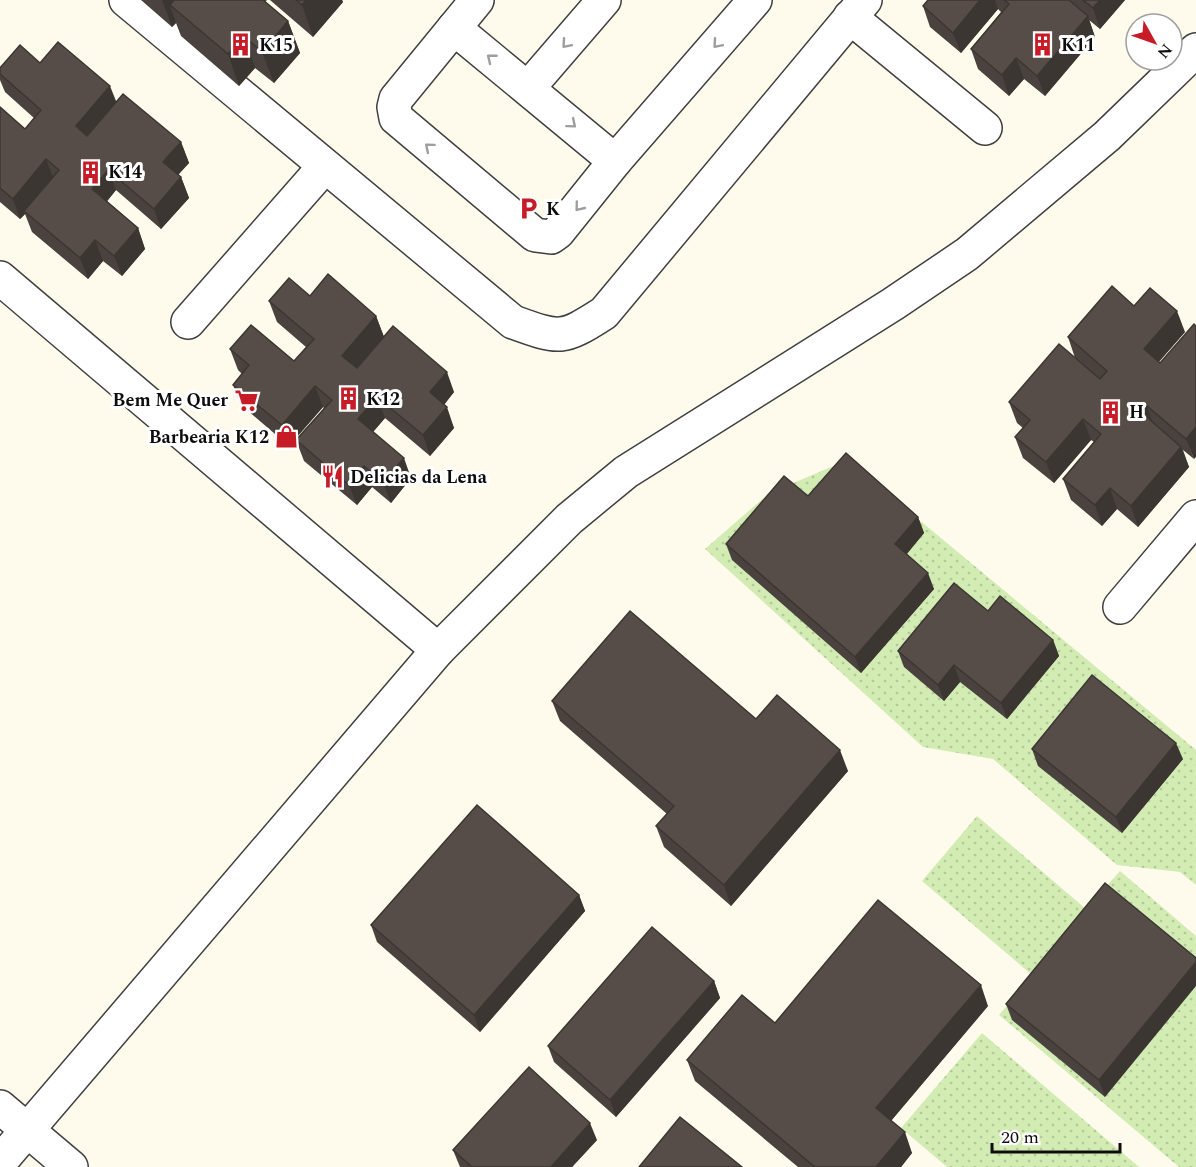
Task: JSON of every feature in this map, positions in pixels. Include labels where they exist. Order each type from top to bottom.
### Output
[{"type":"street","points":[[126,0],[513,322],[548,335],[573,333],[604,313],[858,9],[985,128]]},
{"type":"street","points":[[477,0],[396,99],[394,107],[396,117],[409,131],[535,235],[543,237],[558,232],[615,161],[755,0]]},
{"type":"street","points":[[529,87],[603,0]]},
{"type":"street","points":[[454,28],[529,87],[615,161]]},
{"type":"street","points":[[0,1162],[438,650],[595,495],[626,472],[893,304],[967,254],[1107,136],[1196,50]]},
{"type":"street","points":[[188,322],[326,166]]},
{"type":"street","points":[[0,278],[438,650]]},
{"type":"street","points":[[1119,607],[1196,517]]},
{"type":"street","points":[[0,1107],[71,1167]]},
{"type":"green space","points":[[847,460],[1196,750],[1196,885],[1180,872],[1117,865],[993,759],[923,747],[705,549],[768,494]]},
{"type":"green space","points":[[977,816],[1086,909],[1120,871],[1196,936],[1196,1167],[1179,1167],[999,1015],[1032,975],[922,881]]},
{"type":"green space","points":[[982,1033],[1139,1167],[947,1167],[901,1128]]},
{"type":"building","points":[[174,0],[263,0],[288,21],[262,52],[244,36],[228,54],[170,5]]},
{"type":"building","points":[[296,0],[306,0],[302,5]]},
{"type":"building","points":[[928,0],[980,0],[953,33],[923,6]]},
{"type":"building","points":[[1004,0],[1069,0],[1088,16],[1037,76],[1016,58],[1002,75],[971,49],[1009,4]]},
{"type":"building","points":[[1083,0],[1100,0],[1093,8]]},
{"type":"building","name":"K14","points":[[58,42],[110,86],[76,126],[87,136],[123,94],[181,142],[163,162],[181,177],[154,209],[108,170],[92,189],[138,228],[114,256],[95,240],[80,258],[24,211],[59,170],[46,159],[13,199],[0,188],[0,107],[25,129],[41,110],[0,74],[0,68],[20,45],[40,63]]},
{"type":"building","name":"K12","points":[[328,274],[376,316],[342,356],[357,368],[393,326],[447,372],[430,392],[447,407],[423,435],[377,397],[358,419],[404,458],[383,482],[364,466],[349,485],[296,440],[332,400],[315,386],[282,425],[233,385],[249,365],[230,349],[251,325],[294,361],[314,339],[269,301],[289,278],[310,296]]},
{"type":"building","name":"H","points":[[1112,286],[1134,306],[1150,288],[1177,311],[1144,349],[1160,363],[1194,324],[1196,326],[1196,427],[1186,439],[1147,406],[1141,412],[1181,447],[1131,506],[1110,488],[1095,505],[1063,479],[1101,434],[1083,419],[1046,462],[1015,437],[1030,420],[1009,402],[1059,344],[1100,379],[1107,371],[1068,337]]},
{"type":"building","points":[[846,453],[918,517],[895,544],[928,573],[855,657],[726,544],[784,476],[808,496]]},
{"type":"building","points":[[954,583],[988,611],[1000,596],[1053,640],[1001,703],[954,665],[938,685],[898,651]]},
{"type":"building","points":[[630,611],[756,719],[777,695],[840,750],[724,885],[656,826],[674,806],[552,701]]},
{"type":"building","points":[[1092,675],[1176,743],[1116,817],[1032,749]]},
{"type":"building","points":[[477,805],[579,895],[474,1015],[371,925]]},
{"type":"building","points":[[1105,883],[1196,958],[1196,962],[1099,1080],[1006,1004]]},
{"type":"building","points":[[878,900],[981,985],[876,1108],[905,1132],[876,1167],[815,1167],[687,1060],[742,995],[775,1023]]},
{"type":"building","points":[[652,927],[714,981],[610,1100],[548,1046]]},
{"type":"building","points":[[529,1067],[590,1123],[551,1167],[472,1167],[453,1150]]},
{"type":"building","points":[[680,1117],[742,1167],[639,1167]]},
{"type":"place","name":"K15","points":[[241,45]]},
{"type":"place","name":"K11","points":[[1043,45]]},
{"type":"place","name":"K14","points":[[90,172]]},
{"type":"place","name":"K","points":[[528,209]]},
{"type":"place","name":"K12","points":[[348,399]]},
{"type":"place","name":"Bem Me Quer","points":[[246,400]]},
{"type":"place","name":"H","points":[[1111,412]]},
{"type":"place","name":"Barbearia K12","points":[[287,437]]},
{"type":"place","name":"Delicias da Lena","points":[[332,477]]}]
